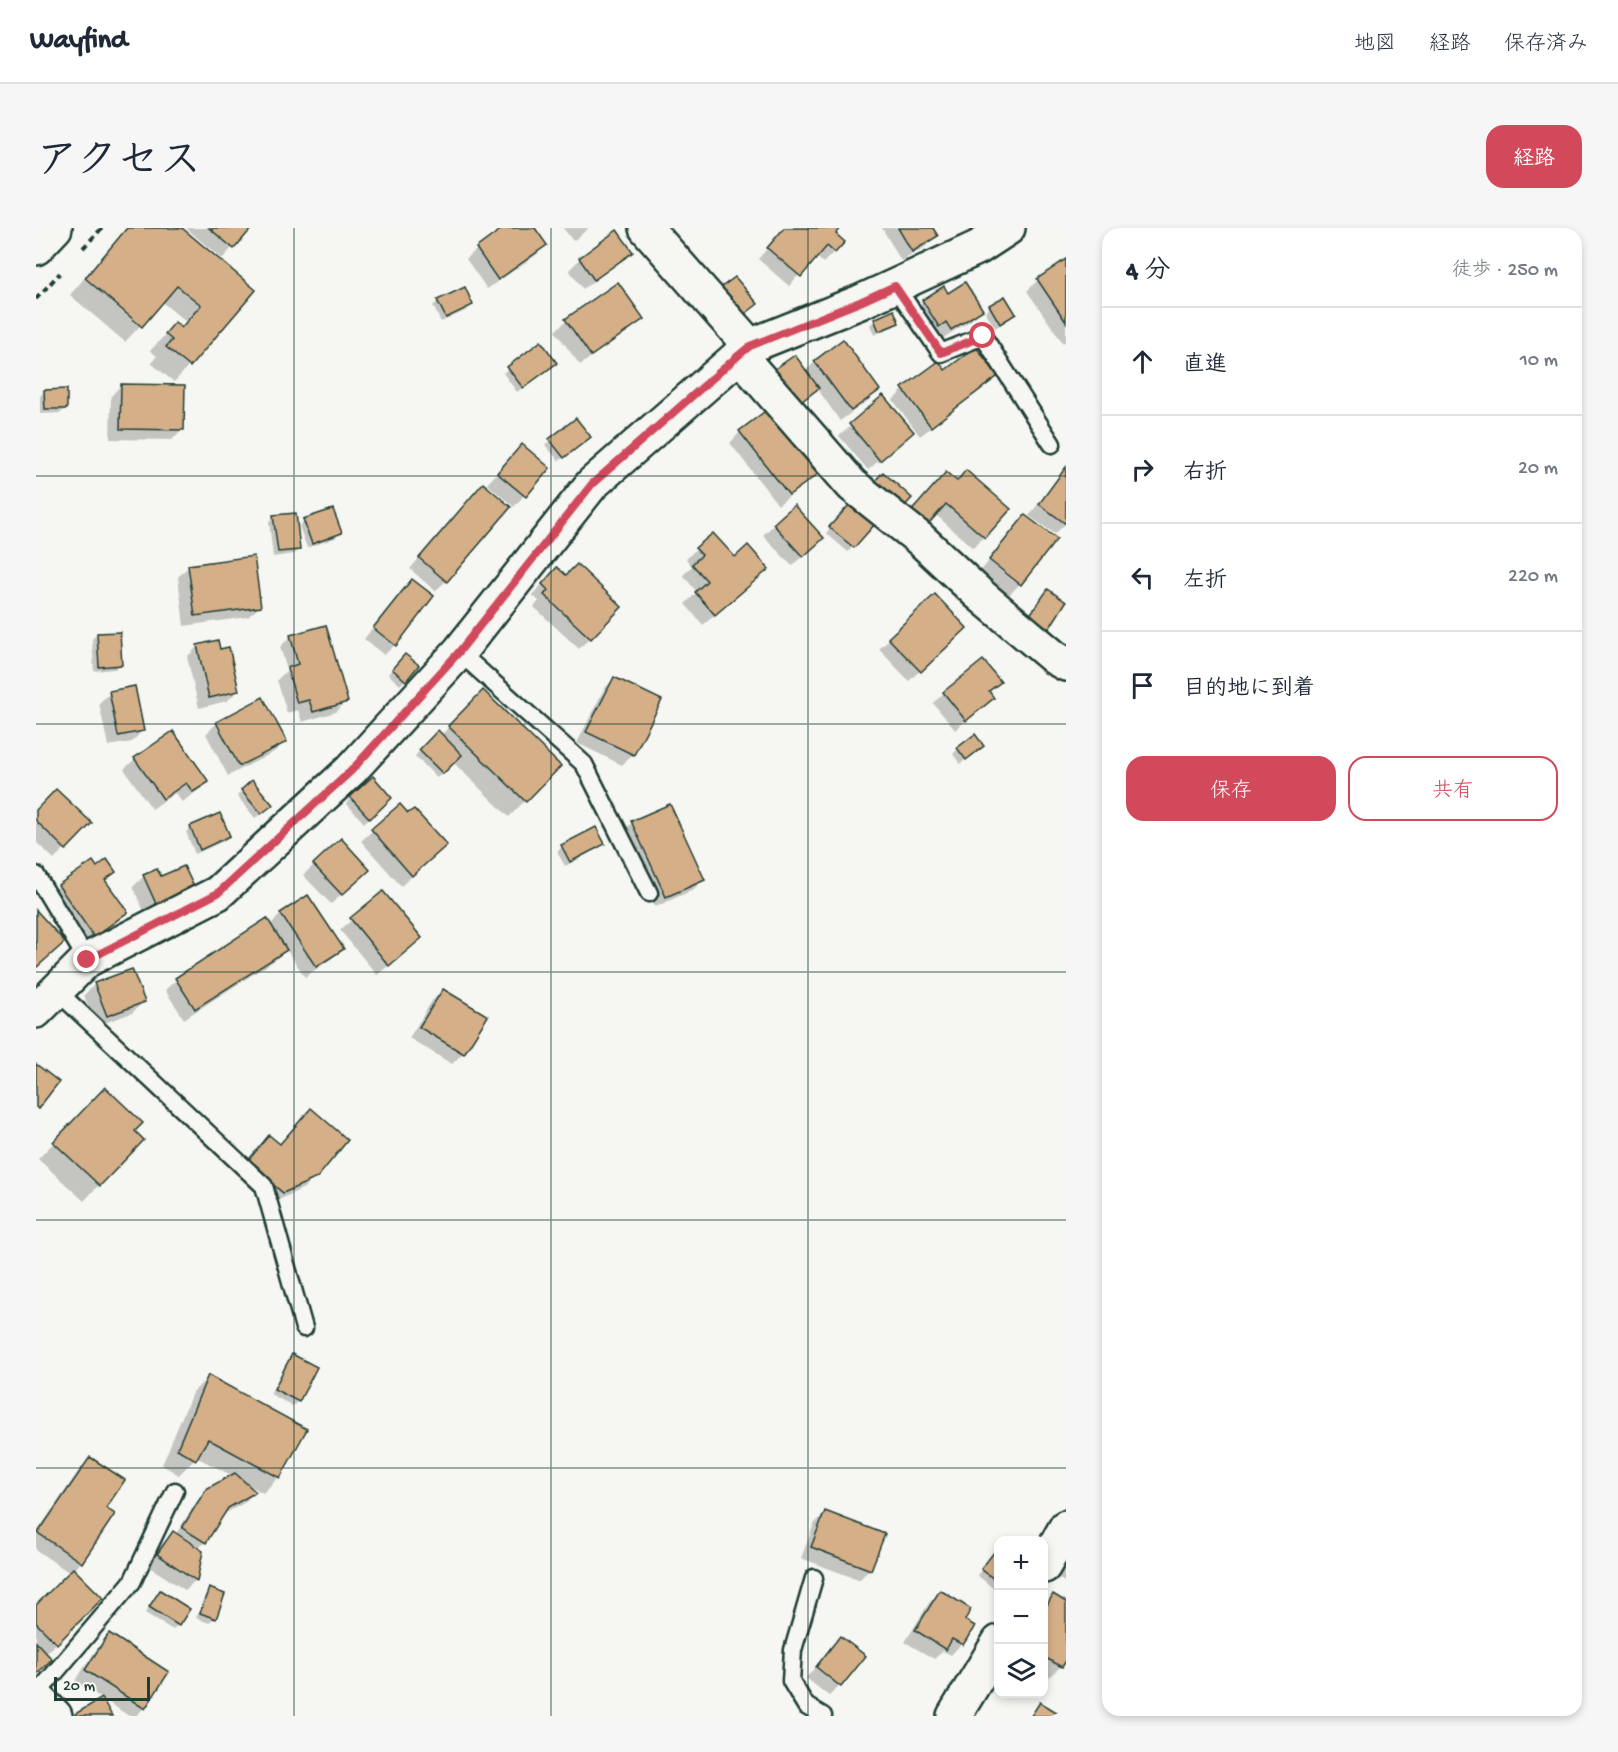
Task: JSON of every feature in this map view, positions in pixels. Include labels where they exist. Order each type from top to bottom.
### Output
[{"type":"street","points":[[36,248],[55,228]]},
{"type":"street","points":[[646,228],[852,485],[920,538],[979,594],[1055,658],[1066,664]]},
{"type":"street","points":[[46,1001],[87,960],[218,893],[351,771],[459,652],[592,484],[744,350],[895,286],[979,247],[1008,228]]},
{"type":"street","points":[[1048,1559],[1066,1527]]},
{"type":"street","points":[[954,1716],[998,1644]]},
{"type":"street","points":[[36,1696],[56,1716]]},
{"type":"lane","points":[[895,286],[941,353],[983,336],[1052,444]]},
{"type":"lane","points":[[459,652],[584,764],[649,893]]},
{"type":"lane","points":[[36,875],[87,960]]},
{"type":"lane","points":[[46,1001],[264,1186],[304,1328]]},
{"type":"lane","points":[[36,1696],[132,1582],[175,1491]]},
{"type":"lane","points":[[814,1578],[793,1650],[791,1681],[806,1706],[823,1716]]},
{"type":"building","points":[[127,228],[182,228],[256,290],[190,367],[166,347],[172,340],[165,334],[175,322],[181,328],[201,305],[177,286],[142,327],[85,278]]},
{"type":"building","points":[[209,228],[252,228],[234,249]]},
{"type":"building","points":[[503,228],[535,228],[547,245],[498,280],[476,248]]},
{"type":"building","points":[[784,228],[841,228],[836,234],[845,242],[835,253],[827,246],[801,277],[767,248]]},
{"type":"building","points":[[898,228],[933,228],[938,236],[912,252]]},
{"type":"building","points":[[617,230],[633,252],[594,280],[579,258]]},
{"type":"building","points":[[1066,259],[1066,322],[1037,279]]},
{"type":"building","points":[[735,277],[758,304],[741,317],[719,289]]},
{"type":"building","points":[[618,282],[644,319],[591,356],[565,319]]},
{"type":"building","points":[[965,282],[983,310],[951,330],[946,322],[939,327],[922,300],[944,286],[948,293]]},
{"type":"building","points":[[465,287],[473,305],[446,318],[437,300]]},
{"type":"building","points":[[1005,296],[1016,314],[1000,324],[989,305]]},
{"type":"building","points":[[894,310],[899,323],[879,331],[874,319]]},
{"type":"building","points":[[843,339],[880,390],[851,411],[814,361]]},
{"type":"building","points":[[541,341],[557,363],[523,388],[507,367]]},
{"type":"building","points":[[976,347],[998,376],[931,427],[902,388],[939,361],[945,370]]},
{"type":"building","points":[[795,355],[819,388],[797,405],[772,371]]},
{"type":"building","points":[[121,384],[185,385],[184,430],[120,429]]},
{"type":"building","points":[[67,389],[67,409],[45,409],[44,390]]},
{"type":"building","points":[[883,395],[914,432],[880,461],[849,424]]},
{"type":"building","points":[[768,409],[818,474],[789,495],[739,431]]},
{"type":"building","points":[[576,418],[591,437],[564,458],[549,439]]},
{"type":"building","points":[[522,444],[550,468],[526,497],[497,473]]},
{"type":"building","points":[[1066,467],[1066,524],[1039,504]]},
{"type":"building","points":[[966,470],[1011,509],[985,538],[946,504],[924,529],[908,515],[946,472],[957,481]]},
{"type":"building","points":[[883,472],[912,498],[901,510],[872,484]]},
{"type":"building","points":[[483,483],[511,507],[447,582],[419,558]]},
{"type":"building","points":[[851,503],[875,524],[854,548],[829,527]]},
{"type":"building","points":[[794,505],[824,538],[803,557],[773,524]]},
{"type":"building","points":[[333,509],[342,533],[312,544],[303,519]]},
{"type":"building","points":[[296,513],[300,550],[278,552],[273,515]]},
{"type":"building","points":[[1025,515],[1057,539],[1021,585],[989,560]]},
{"type":"building","points":[[713,533],[735,557],[748,545],[769,569],[715,615],[695,592],[707,581],[692,564],[702,555],[695,548]]},
{"type":"building","points":[[254,556],[261,607],[195,616],[188,565]]},
{"type":"building","points":[[577,564],[622,607],[591,639],[544,595],[548,590],[542,584],[557,567],[566,575]]},
{"type":"building","points":[[412,579],[434,596],[396,646],[373,628]]},
{"type":"building","points":[[1048,589],[1066,602],[1049,629],[1029,616]]},
{"type":"building","points":[[935,594],[967,628],[921,672],[888,638]]},
{"type":"building","points":[[326,625],[348,702],[313,712],[309,700],[297,703],[287,668],[298,664],[290,635]]},
{"type":"building","points":[[120,632],[122,665],[99,667],[97,633]]},
{"type":"building","points":[[218,640],[220,649],[229,647],[239,691],[209,698],[197,645]]},
{"type":"building","points":[[405,654],[419,665],[406,681],[392,669]]},
{"type":"building","points":[[983,660],[1001,682],[989,691],[994,698],[966,721],[943,692]]},
{"type":"building","points":[[614,677],[662,700],[634,755],[586,732]]},
{"type":"building","points":[[135,686],[144,731],[118,736],[109,691]]},
{"type":"building","points":[[483,690],[561,766],[526,802],[448,726]]},
{"type":"building","points":[[263,697],[287,742],[239,766],[216,722]]},
{"type":"building","points":[[438,730],[462,755],[443,774],[419,750]]},
{"type":"building","points":[[173,731],[209,782],[193,792],[186,783],[163,799],[134,758]]},
{"type":"building","points":[[975,734],[984,746],[966,760],[957,748]]},
{"type":"building","points":[[373,776],[392,798],[370,819],[350,797]]},
{"type":"building","points":[[252,780],[273,805],[261,814],[241,790]]},
{"type":"building","points":[[56,789],[92,823],[66,850],[36,821],[36,810]]},
{"type":"building","points":[[400,804],[408,813],[414,809],[447,845],[412,876],[371,829]]},
{"type":"building","points":[[670,804],[705,880],[666,897],[631,821]]},
{"type":"building","points":[[220,813],[230,836],[200,850],[190,826]]},
{"type":"building","points":[[596,827],[605,844],[570,862],[561,845]]},
{"type":"building","points":[[341,838],[370,870],[342,895],[313,864]]},
{"type":"building","points":[[107,859],[116,872],[105,880],[128,912],[94,937],[58,885],[93,861],[97,867]]},
{"type":"building","points":[[184,866],[195,889],[157,906],[143,875],[157,869],[161,876]]},
{"type":"building","points":[[383,891],[422,938],[389,966],[350,918]]},
{"type":"building","points":[[308,895],[344,949],[316,967],[280,913]]},
{"type":"building","points":[[36,910],[65,942],[37,967],[36,966]]},
{"type":"building","points":[[267,918],[287,950],[195,1009],[175,978]]},
{"type":"building","points":[[132,969],[145,1002],[107,1016],[94,983]]},
{"type":"building","points":[[443,989],[488,1016],[464,1054],[419,1027]]},
{"type":"building","points":[[36,1064],[59,1082],[38,1109],[36,1107]]},
{"type":"building","points":[[105,1087],[143,1123],[135,1131],[144,1140],[100,1186],[53,1142]]},
{"type":"building","points":[[311,1108],[348,1140],[317,1178],[283,1193],[247,1162],[269,1135],[280,1144]]},
{"type":"building","points":[[292,1354],[317,1367],[299,1402],[274,1389]]},
{"type":"building","points":[[208,1375],[307,1429],[280,1478],[208,1439],[196,1460],[177,1449]]},
{"type":"building","points":[[90,1457],[125,1480],[106,1508],[115,1514],[82,1563],[38,1533]]},
{"type":"building","points":[[235,1473],[256,1492],[228,1508],[206,1543],[182,1528],[206,1489]]},
{"type":"building","points":[[825,1511],[885,1534],[871,1570],[811,1547]]},
{"type":"building","points":[[173,1531],[203,1551],[197,1581],[157,1554]]},
{"type":"building","points":[[994,1552],[994,1579],[981,1569]]},
{"type":"building","points":[[73,1568],[103,1598],[57,1644],[36,1623],[36,1605]]},
{"type":"building","points":[[209,1588],[225,1594],[216,1619],[200,1613]]},
{"type":"building","points":[[160,1590],[190,1609],[179,1626],[149,1607]]},
{"type":"building","points":[[940,1590],[971,1609],[965,1620],[975,1626],[963,1645],[952,1639],[946,1650],[915,1630]]},
{"type":"building","points":[[1053,1594],[1066,1602],[1066,1661],[1062,1667],[1048,1659],[1048,1603]]},
{"type":"building","points":[[109,1633],[169,1672],[145,1709],[85,1670]]},
{"type":"building","points":[[840,1636],[866,1656],[841,1687],[816,1667]]},
{"type":"building","points":[[36,1642],[52,1659],[36,1675]]},
{"type":"building","points":[[102,1698],[112,1716],[76,1716],[75,1714]]},
{"type":"building","points":[[1040,1702],[1063,1716],[1031,1716]]},
{"type":"route","points":[[87,960],[218,893],[351,771],[459,652],[592,484],[750,346],[895,286],[941,353],[983,336]]}]
